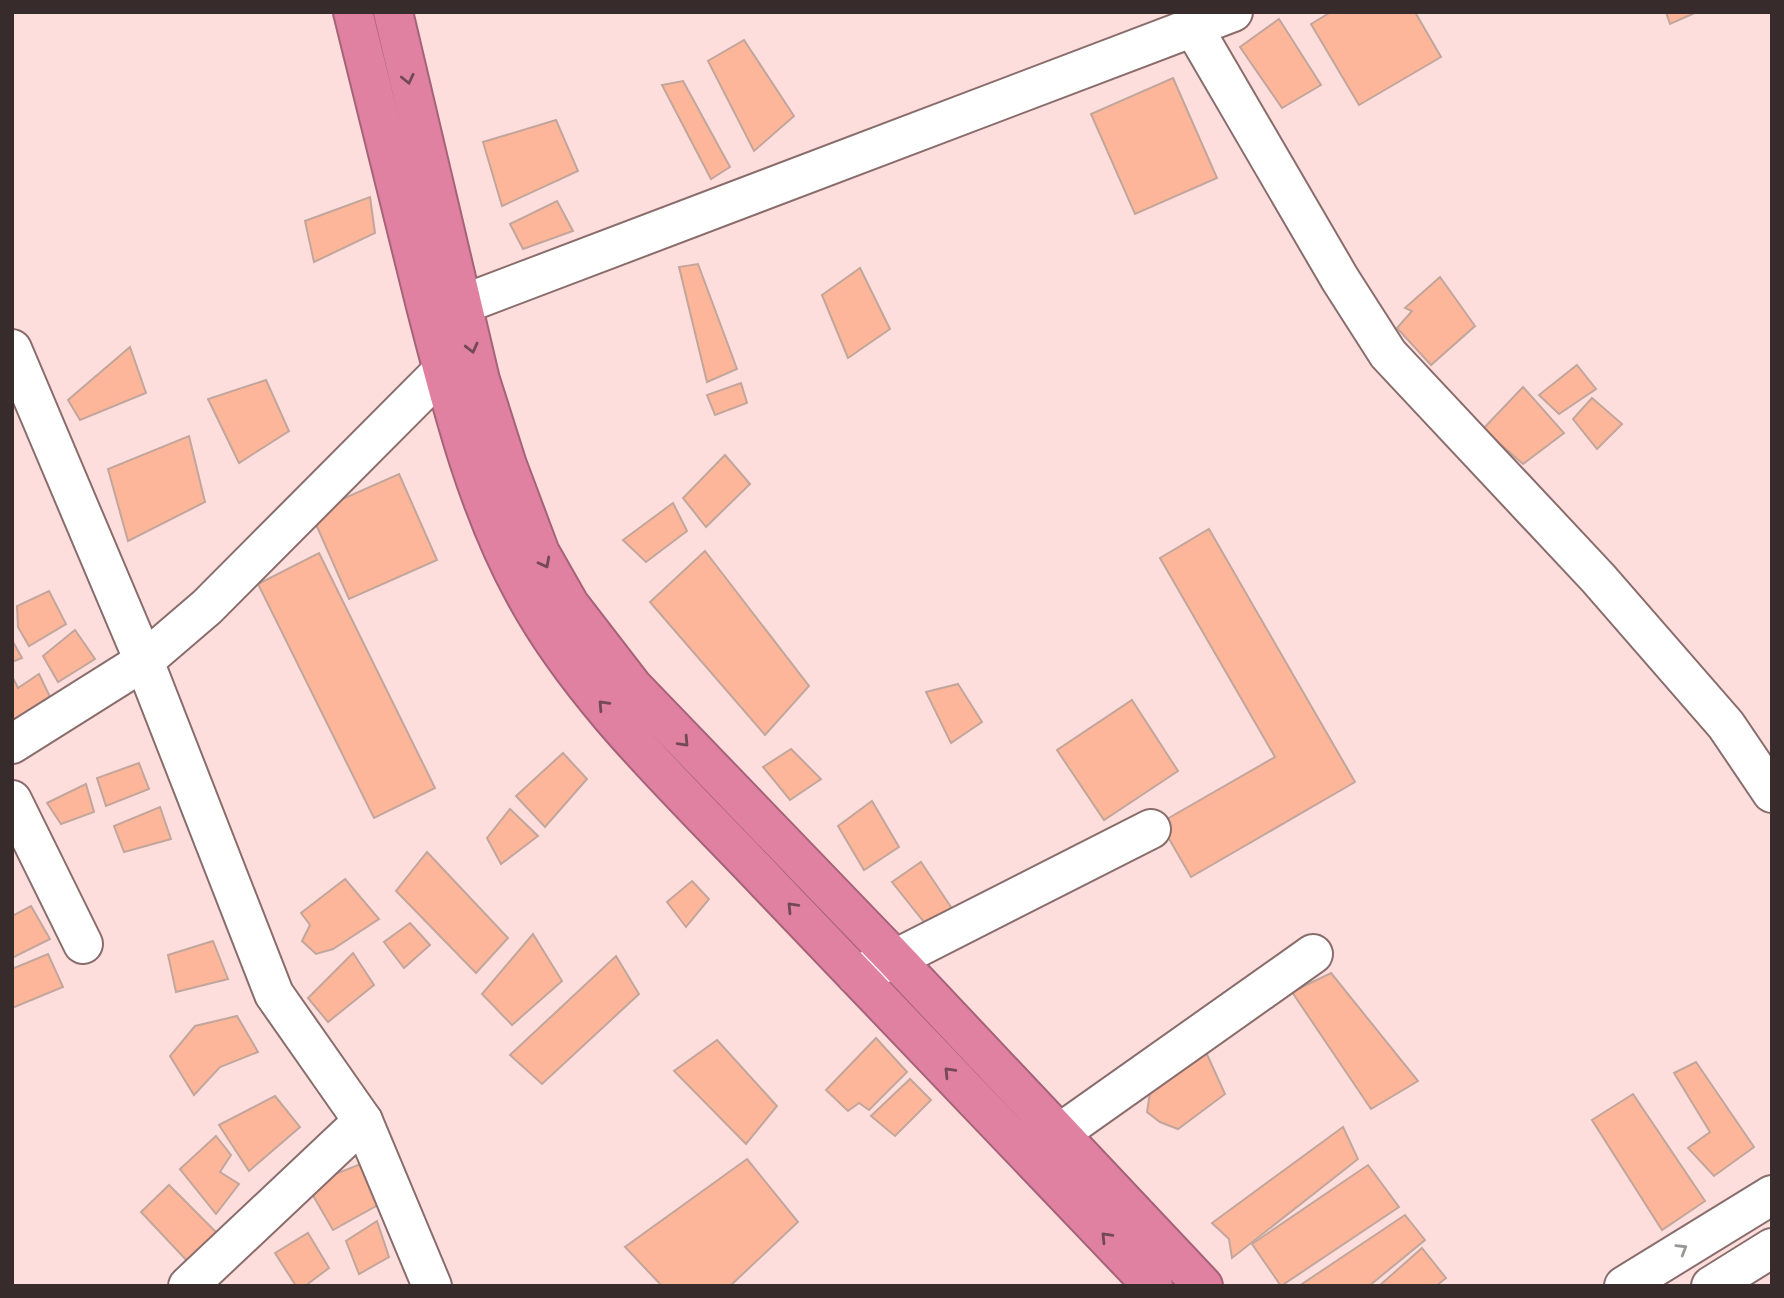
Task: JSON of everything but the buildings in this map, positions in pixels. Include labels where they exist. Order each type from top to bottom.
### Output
[{"type":"highway","points":[[353,12],[443,370],[491,516],[521,587],[555,647],[597,699],[1153,1286]]},
{"type":"highway","points":[[393,12],[461,305],[507,466],[540,553],[569,604],[633,687],[787,850],[895,959],[1203,1286]]},
{"type":"street","points":[[461,305],[1233,12]]},
{"type":"street","points":[[1193,26],[1340,279],[1388,354],[1635,620],[1727,725],[1772,793]]},
{"type":"street","points":[[12,349],[144,661],[274,994],[363,1121],[432,1286]]},
{"type":"street","points":[[12,744],[144,661],[207,607],[443,370]]},
{"type":"street","points":[[12,800],[83,944]]},
{"type":"street","points":[[856,975],[895,959],[1150,829]]},
{"type":"street","points":[[1060,1133],[1313,954]]},
{"type":"street","points":[[188,1286],[363,1121]]},
{"type":"street","points":[[1624,1286],[1772,1195]]},
{"type":"street","points":[[1710,1286],[1772,1248]]}]
